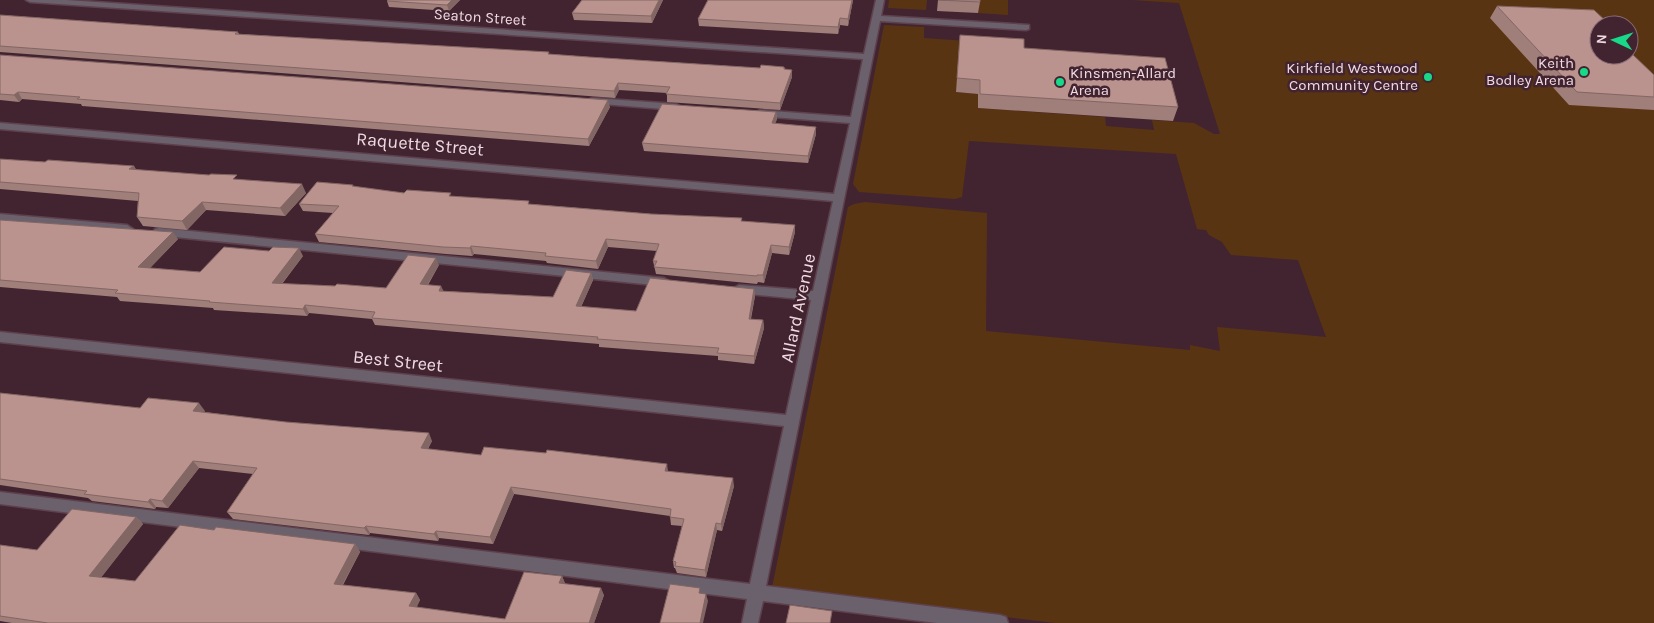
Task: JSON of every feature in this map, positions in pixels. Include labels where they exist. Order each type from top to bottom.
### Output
[{"type":"street","name":"Seaton Street","points":[[30,0],[868,57]]},
{"type":"street","name":"Allard Avenue","points":[[750,623],[880,0]]},
{"type":"street","points":[[876,18],[1026,27]]},
{"type":"street","points":[[587,100],[687,108]]},
{"type":"street","points":[[746,112],[855,120]]},
{"type":"street","name":"Raquette Street","points":[[0,126],[838,198]]},
{"type":"street","points":[[0,217],[675,283]]},
{"type":"street","points":[[725,288],[818,296]]},
{"type":"street","name":"Best Street","points":[[0,337],[792,421]]},
{"type":"street","points":[[0,498],[1000,623]]},
{"type":"shaded area","points":[[889,0],[927,0],[926,10],[888,8]]},
{"type":"shaded area","points":[[978,0],[1008,0],[1008,15],[978,13]]},
{"type":"shaded area","points":[[1132,0],[1654,0],[1654,623],[1055,623],[772,588],[848,207],[854,204],[865,202],[987,213],[986,331],[1190,350],[1190,345],[1220,351],[1217,327],[1326,337],[1298,260],[1231,255],[1222,242],[1209,235],[1206,230],[1197,229],[1176,154],[969,141],[962,197],[955,199],[859,192],[853,184],[884,25],[924,27],[924,38],[967,41],[956,92],[978,94],[978,108],[1105,117],[1106,126],[1154,130],[1152,120],[1194,123],[1214,134],[1220,134],[1179,3]]},
{"type":"building","points":[[388,0],[452,0],[447,5]]},
{"type":"building","points":[[582,0],[659,0],[651,16],[572,13]]},
{"type":"building","points":[[708,0],[852,0],[848,19],[840,18],[838,27],[698,19]]},
{"type":"building","points":[[938,0],[980,0],[980,2]]},
{"type":"building","points":[[1497,6],[1594,10],[1599,15],[1589,15],[1589,65],[1639,65],[1639,61],[1654,75],[1654,97],[1577,92]]},
{"type":"building","points":[[0,15],[238,32],[235,34],[549,52],[548,54],[760,68],[761,65],[784,67],[784,69],[792,70],[780,103],[666,94],[670,87],[618,83],[614,91],[0,46]]},
{"type":"building","name":"Kinsmen-Allard Arena","points":[[960,35],[1024,39],[1024,48],[1165,58],[1178,107],[980,94],[980,80],[957,78]]},
{"type":"building","points":[[0,55],[608,100],[588,139],[77,99],[80,97],[18,92],[14,95],[0,94]]},
{"type":"building","points":[[662,104],[776,112],[772,123],[816,127],[808,156],[642,143]]},
{"type":"building","points":[[0,159],[45,162],[48,160],[134,166],[129,169],[209,175],[237,175],[233,179],[302,184],[280,208],[202,202],[182,221],[137,217],[139,193],[0,182]]},
{"type":"building","points":[[317,182],[353,185],[404,193],[407,190],[451,193],[449,196],[529,201],[528,204],[651,214],[742,218],[741,221],[795,225],[789,247],[771,245],[763,275],[654,267],[657,261],[653,261],[659,244],[606,239],[596,261],[545,256],[546,253],[471,246],[470,248],[443,247],[315,234],[339,206],[299,204]]},
{"type":"building","points":[[0,220],[173,232],[138,267],[200,272],[224,247],[269,251],[273,247],[299,248],[272,283],[335,286],[337,284],[386,288],[408,255],[436,258],[420,284],[441,286],[439,291],[553,297],[566,270],[591,273],[576,306],[636,311],[650,278],[754,289],[749,319],[763,320],[754,356],[717,353],[719,348],[597,339],[598,337],[372,318],[375,312],[305,305],[303,309],[209,302],[115,293],[118,290],[0,280]]},
{"type":"building","points":[[0,393],[140,408],[148,398],[199,403],[193,411],[286,422],[429,433],[421,448],[481,455],[484,447],[546,453],[547,450],[667,464],[665,471],[733,478],[721,524],[716,523],[705,570],[675,566],[676,562],[673,561],[684,519],[670,517],[671,509],[511,487],[490,537],[436,531],[434,534],[366,526],[364,528],[227,512],[257,468],[193,461],[162,501],[150,499],[148,502],[84,494],[87,491],[0,479]]},
{"type":"building","points":[[72,509],[136,517],[89,576],[135,581],[180,525],[214,530],[216,527],[355,544],[334,584],[416,593],[409,606],[505,619],[524,572],[562,576],[559,583],[601,588],[589,623],[48,623],[0,616],[0,545],[37,550]]},
{"type":"building","points":[[670,584],[700,588],[699,593],[706,594],[700,623],[660,623]]},
{"type":"building","points":[[790,605],[832,611],[830,623],[786,623]]},
{"type":"place","name":"Keith Bodley Arena","points":[[1584,72]]},
{"type":"place","name":"Kirkfield Westwood Community Centre","points":[[1428,77]]},
{"type":"place","name":"Kinsmen-Allard Arena","points":[[1060,82]]}]
